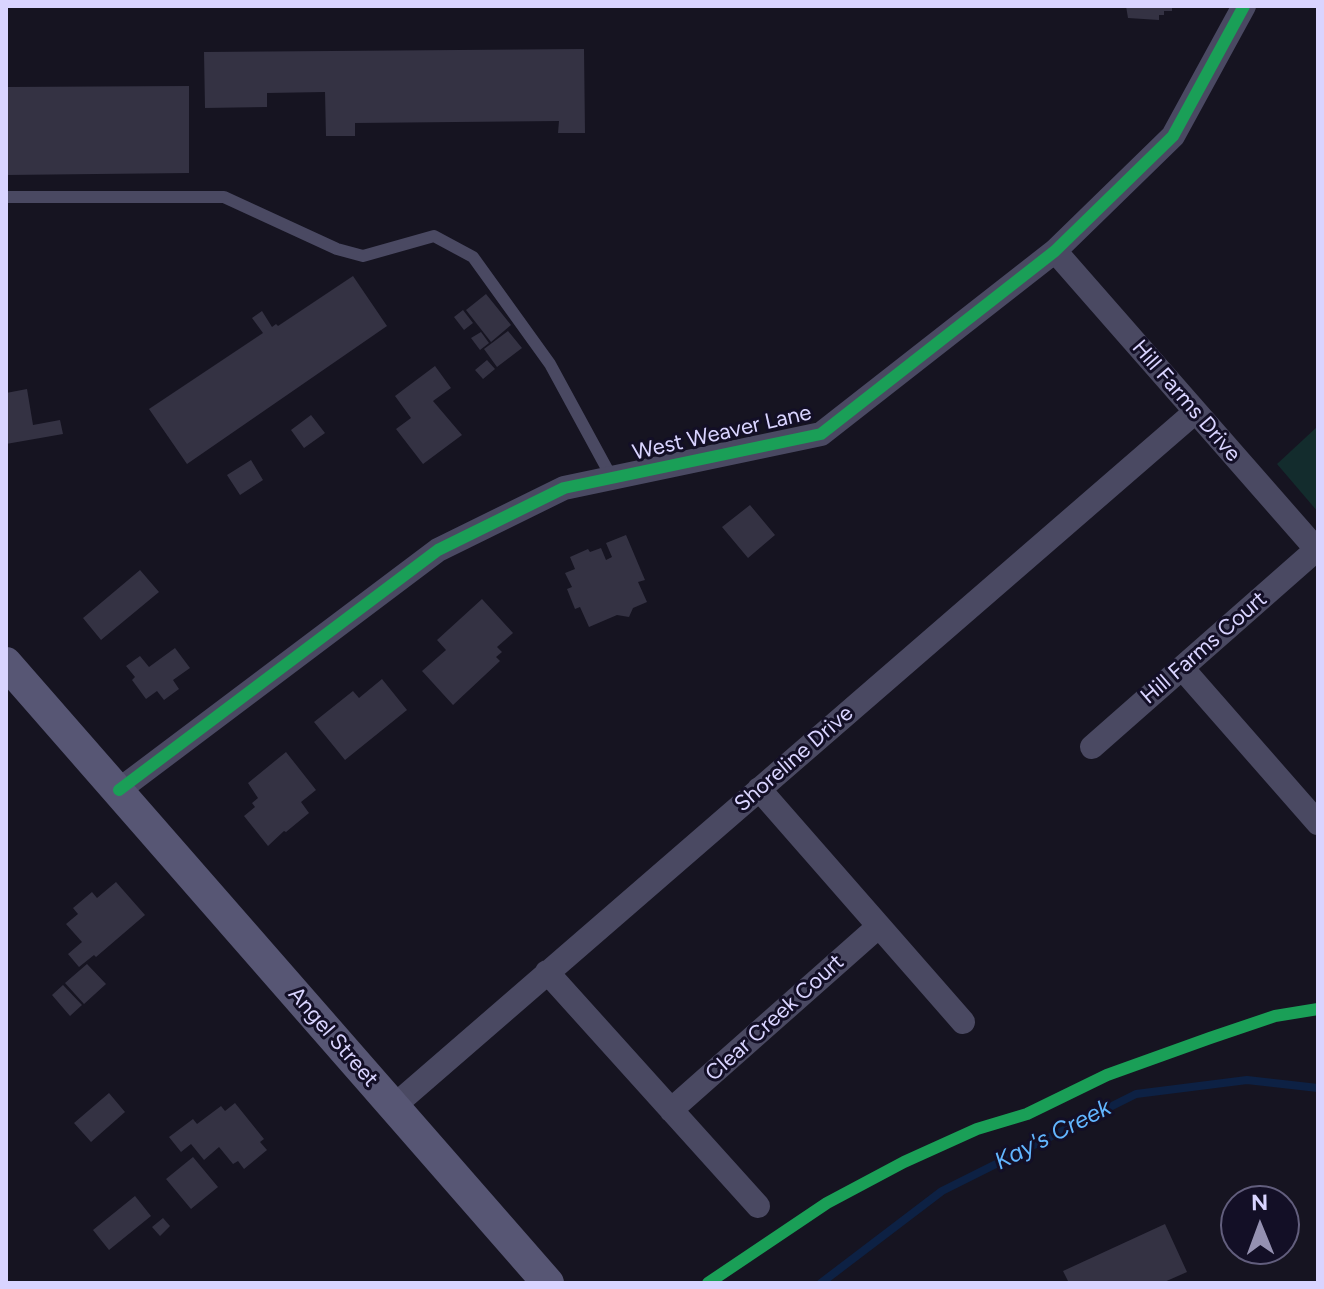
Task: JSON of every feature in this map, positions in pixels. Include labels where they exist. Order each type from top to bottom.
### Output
[{"type":"main road","name":"Angel Street","points":[[6,663],[548,1283]]},
{"type":"street","name":"West Weaver Lane","points":[[119,790],[438,550],[564,488],[821,434],[1055,251],[1173,136],[1244,6]]},
{"type":"street","name":"Hill Farms Drive","points":[[1055,251],[1317,550]]},
{"type":"street","name":"Shoreline Drive","points":[[394,1106],[1194,413]]},
{"type":"street","name":"Hill Farms Court","points":[[1092,747],[1317,550]]},
{"type":"street","points":[[1182,668],[1318,823]]},
{"type":"street","points":[[759,789],[963,1022]]},
{"type":"street","name":"Clear Creek Court","points":[[671,1110],[879,926]]},
{"type":"street","points":[[547,972],[758,1206]]},
{"type":"lane","points":[[6,197],[224,197],[337,249],[363,256],[434,236],[473,257],[550,364],[612,478]]},
{"type":"green space","points":[[1318,426],[1318,512],[1277,464]]},
{"type":"building","points":[[1126,6],[1172,6],[1172,11],[1164,11],[1164,15],[1159,15],[1159,20],[1128,18]]},
{"type":"building","points":[[584,49],[585,133],[558,133],[559,121],[355,123],[355,136],[326,136],[325,92],[267,93],[267,107],[205,108],[204,52]]},
{"type":"building","points":[[189,86],[189,173],[6,175],[6,87]]},
{"type":"building","points":[[353,276],[387,326],[187,464],[149,409],[263,333],[252,318],[262,311],[272,327],[278,326]]},
{"type":"building","points":[[486,294],[511,325],[491,342],[466,310]]},
{"type":"building","points":[[463,310],[473,323],[464,330],[454,317]]},
{"type":"building","points":[[508,331],[522,348],[497,367],[484,349]]},
{"type":"building","points":[[481,332],[489,343],[480,350],[471,338]]},
{"type":"building","points":[[487,360],[495,369],[483,379],[475,370]]},
{"type":"building","points":[[435,366],[451,388],[433,401],[462,435],[423,464],[396,429],[411,418],[395,396]]},
{"type":"building","points":[[27,389],[33,425],[60,420],[63,434],[6,444],[6,393]]},
{"type":"building","points":[[311,415],[325,433],[304,448],[291,430]]},
{"type":"building","points":[[251,460],[263,480],[240,495],[227,475]]},
{"type":"building","points":[[750,505],[775,535],[748,558],[722,527]]},
{"type":"building","points":[[626,535],[645,580],[638,582],[647,602],[633,608],[629,617],[617,615],[589,627],[580,607],[575,609],[567,589],[572,587],[565,573],[575,569],[570,557],[588,549],[590,552],[601,548],[606,560],[612,557],[606,543]]},
{"type":"building","points":[[140,570],[159,592],[101,640],[83,618]]},
{"type":"building","points":[[482,599],[513,633],[497,647],[502,652],[496,657],[500,661],[453,705],[422,671],[446,650],[437,640]]},
{"type":"building","points":[[175,648],[190,668],[173,680],[179,689],[164,700],[157,691],[146,699],[126,666],[140,656],[149,667]]},
{"type":"building","points":[[382,679],[407,710],[345,760],[314,722],[353,691],[359,698]]},
{"type":"building","points":[[286,752],[316,790],[301,802],[309,813],[268,846],[244,816],[255,807],[252,803],[258,798],[248,783]]},
{"type":"building","points":[[116,882],[145,915],[96,957],[94,955],[79,967],[68,954],[82,942],[66,924],[78,914],[73,908],[92,892],[97,898]]},
{"type":"building","points":[[87,964],[106,984],[84,1004],[65,983]]},
{"type":"building","points":[[63,985],[82,1005],[70,1016],[52,995]]},
{"type":"building","points":[[109,1093],[125,1112],[91,1142],[74,1123]]},
{"type":"building","points":[[235,1103],[264,1139],[260,1142],[267,1150],[244,1169],[238,1161],[233,1164],[219,1147],[204,1160],[191,1144],[181,1152],[169,1137],[193,1119],[197,1124],[221,1106],[225,1111]]},
{"type":"building","points":[[193,1157],[218,1187],[191,1209],[166,1179]]},
{"type":"building","points":[[135,1196],[151,1216],[109,1250],[93,1230]]},
{"type":"building","points":[[163,1218],[170,1226],[160,1236],[152,1227]]},
{"type":"building","points":[[1165,1224],[1187,1272],[1162,1283],[1069,1283],[1063,1271]]},
{"type":"waterway","name":"Kay's Creek","points":[[821,1283],[942,1191],[1136,1094],[1247,1080],[1318,1088]]},
{"type":"cycle path","points":[[119,790],[438,550],[564,488],[821,434],[1055,251],[1173,136],[1244,6]]},
{"type":"cycle path","points":[[708,1283],[827,1203],[904,1162],[977,1129],[1027,1114],[1107,1075],[1210,1038],[1275,1016],[1318,1009]]}]
